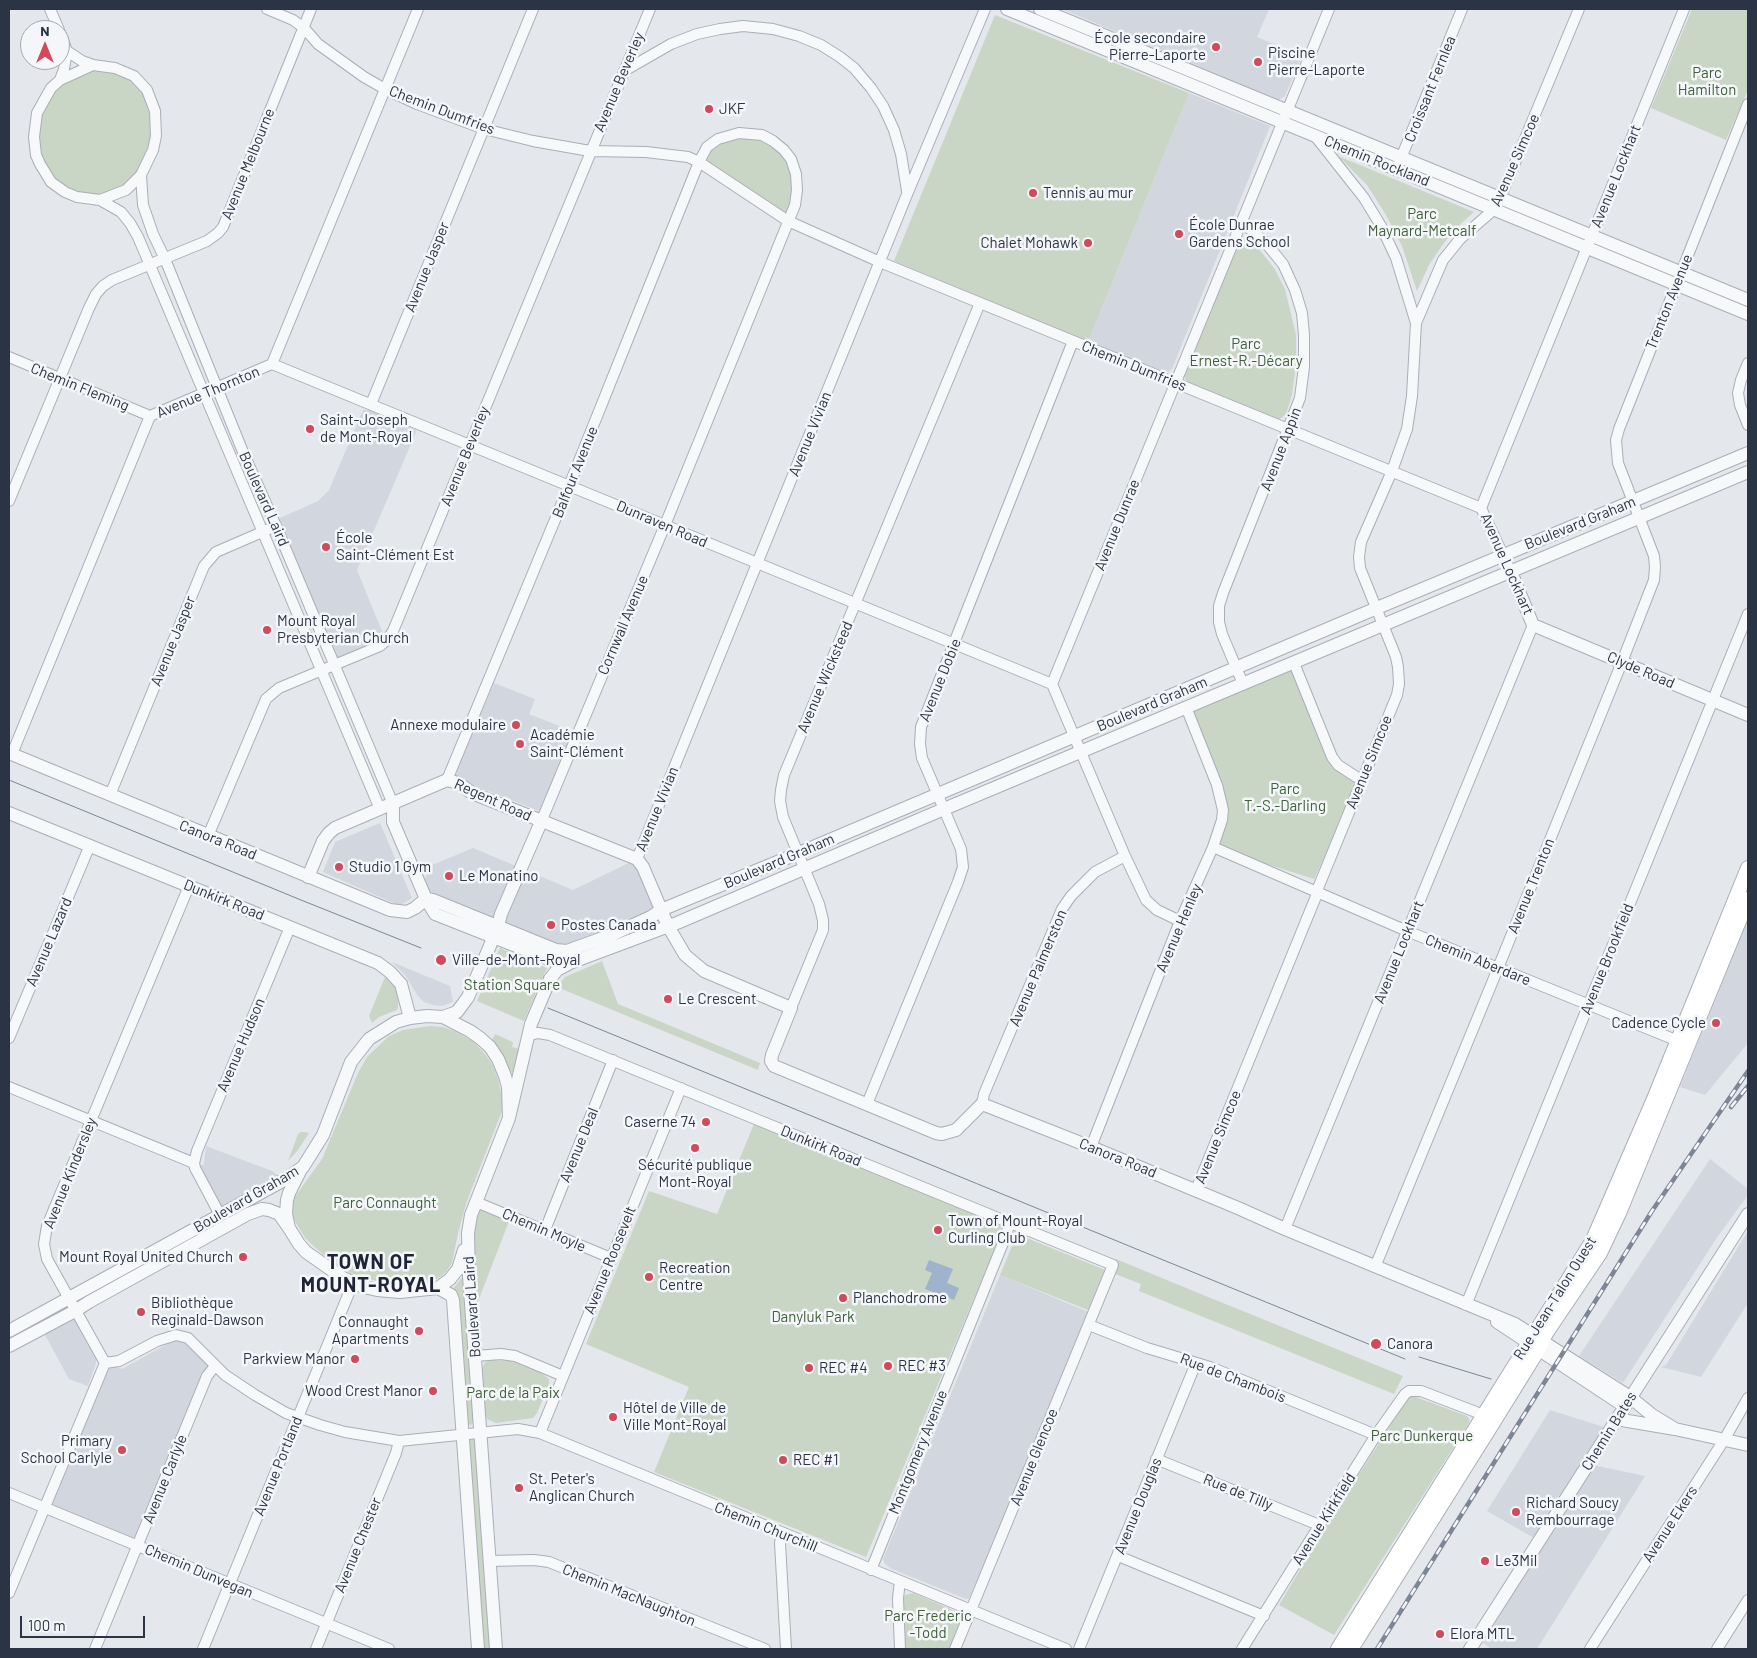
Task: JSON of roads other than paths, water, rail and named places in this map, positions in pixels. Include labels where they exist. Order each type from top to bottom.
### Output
[{"type":"main road","name":"Rue Jean-Talon Ouest","points":[[1338,1649],[1536,1342],[1597,1259],[1608,1238],[1748,868]]},
{"type":"main road","name":"Rue Jean-Talon Ouest","points":[[1683,1043],[1748,899]]},
{"type":"main road","name":"Rue Jean-Talon Ouest","points":[[1351,1649],[1488,1418]]},
{"type":"street","name":"Chemin Dumfries","points":[[267,9],[293,20],[304,28],[312,39],[330,54],[354,70],[385,89],[417,104],[484,129],[534,142],[590,151],[688,157],[700,162],[788,221],[880,262],[1481,508]]},
{"type":"street","name":"Avenue Melbourne","points":[[9,501],[96,294],[112,280],[207,241],[218,233],[222,227],[311,9]]},
{"type":"street","name":"Avenue Thornton","points":[[10,754],[150,416],[272,364],[418,9]]},
{"type":"street","name":"Avenue Jasper","points":[[371,404],[533,9]]},
{"type":"street","name":"Avenue Beverley","points":[[208,836],[266,699],[279,688],[380,646],[389,637],[398,620],[650,9]]},
{"type":"street","name":"Avenue Vivian","points":[[637,860],[908,192],[985,9]]},
{"type":"street","name":"Chemin Rockland","points":[[1007,9],[1285,116],[1315,136],[1399,163]]},
{"type":"street","name":"Chemin Rockland","points":[[1040,9],[1285,116],[1399,163],[1589,241],[1681,272],[1748,300]]},
{"type":"street","points":[[1285,116],[1329,9]]},
{"type":"street","name":"Croissant Fernlea","points":[[1399,163],[1462,9]]},
{"type":"street","name":"Avenue Simcoe","points":[[1416,323],[1443,260],[1460,239],[1497,203],[1579,9]]},
{"type":"street","name":"Avenue Lockhart","points":[[1285,1229],[1533,625],[1481,508],[1684,9]]},
{"type":"street","points":[[624,72],[671,44],[697,34],[720,29],[742,26],[773,29],[799,36],[821,45],[854,68],[883,106],[894,130],[901,154],[908,192]]},
{"type":"street","name":"Boulevard Laird","points":[[70,52],[93,65],[116,68],[134,76],[142,82],[150,95],[155,111],[156,136],[153,150],[141,175],[126,190],[100,200]]},
{"type":"street","name":"Boulevard Laird","points":[[93,65],[60,80],[46,95],[37,113],[34,138],[36,156],[45,175],[57,186],[77,197],[100,200],[121,212],[130,223],[150,265],[380,810],[393,822]]},
{"type":"street","name":"Boulevard Laird","points":[[60,80],[64,70]]},
{"type":"street","name":"Trenton Avenue","points":[[1632,502],[1618,463],[1616,440],[1622,420],[1748,104]]},
{"type":"street","name":"Avenue Dunrae","points":[[1052,684],[1285,116]]},
{"type":"street","points":[[700,162],[708,148],[718,139],[728,135],[749,133],[762,135],[773,140],[791,159],[796,174],[797,190],[795,205],[788,221]]},
{"type":"street","name":"Avenue Simcoe","points":[[1196,1190],[1397,695],[1400,676],[1396,656],[1360,568],[1359,557],[1361,542],[1392,471],[1407,429],[1413,387],[1416,323],[1396,258],[1381,226],[1364,198],[1315,136]]},
{"type":"street","name":"Balfour Avenue","points":[[447,780],[569,486],[700,162]]},
{"type":"street","name":"Boulevard Laird","points":[[141,175],[142,200],[146,215],[245,456],[393,804],[393,822],[426,899]]},
{"type":"street","name":"Cornwall Avenue","points":[[443,1017],[457,1012],[468,998],[788,221]]},
{"type":"street","name":"Avenue Appin","points":[[1242,222],[1265,242],[1282,264],[1296,290],[1302,313],[1304,335],[1304,367],[1300,398],[1219,606],[1222,634],[1243,684]]},
{"type":"street","name":"Chemin Rockland","points":[[1589,241],[1676,284],[1748,314]]},
{"type":"street","name":"Avenue Wicksteed","points":[[867,1104],[774,1066],[771,1061],[823,930],[821,909],[783,816],[780,804],[781,790],[784,775],[980,303]]},
{"type":"street","name":"Avenue Dobie","points":[[867,1104],[961,875],[963,859],[961,849],[922,758],[920,744],[921,727],[1073,341]]},
{"type":"street","name":"Chemin Fleming","points":[[9,357],[150,416]]},
{"type":"street","name":"Dunraven Road","points":[[272,364],[1052,684]]},
{"type":"street","points":[[1748,364],[1738,393],[1740,405],[1748,425]]},
{"type":"street","name":"Boulevard Graham","points":[[555,955],[561,951],[574,950],[651,917],[661,910],[799,854],[1074,736],[1748,453]]},
{"type":"street","name":"Boulevard Graham","points":[[570,964],[668,926],[1748,472]]},
{"type":"street","name":"Avenue Trenton","points":[[1375,1267],[1654,580],[1654,556],[1632,502]]},
{"type":"street","name":"Avenue Jasper","points":[[110,795],[204,566],[216,552],[276,526]]},
{"type":"street","name":"Avenue Brookfield","points":[[1466,1305],[1748,614]]},
{"type":"street","name":"Clyde Road","points":[[1533,625],[1748,714]]},
{"type":"street","points":[[1294,663],[1332,757],[1338,765],[1362,780]]},
{"type":"street","points":[[1052,684],[1125,856],[1146,900],[1157,910],[1180,921]]},
{"type":"street","name":"Avenue Henley","points":[[1091,1146],[1180,921],[1214,847],[1222,820],[1224,810],[1221,798],[1186,707]]},
{"type":"street","name":"Canora Road","points":[[10,754],[390,910],[407,912],[426,899]]},
{"type":"street","name":"Regent Road","points":[[308,877],[329,833],[447,780],[460,784],[472,793],[637,860]]},
{"type":"street","name":"Dunkirk Road","points":[[9,812],[378,964],[397,978],[403,990],[410,1018]]},
{"type":"street","name":"Avenue Lazard","points":[[9,1038],[90,845]]},
{"type":"street","name":"Chemin Aberdare","points":[[1214,847],[1316,892],[1683,1043]]},
{"type":"street","name":"Avenue Palmerston","points":[[982,1104],[984,1094],[1062,909],[1070,896],[1095,872],[1125,856]]},
{"type":"street","points":[[637,860],[642,867],[668,926],[685,955],[704,971],[791,1008]]},
{"type":"street","name":"Avenue Kindersley","points":[[105,1363],[46,1259],[44,1249],[45,1233],[189,886]]},
{"type":"street","points":[[426,899],[435,914],[483,933],[496,931],[555,955],[570,964]]},
{"type":"street","name":"Avenue Hudson","points":[[194,1163],[197,1151],[290,927]]},
{"type":"street","name":"Boulevard Laird","points":[[496,1649],[469,1276],[468,1233],[476,1202],[509,1118],[529,1029],[550,979],[555,955]]},
{"type":"street","name":"Boulevard Laird","points":[[550,979],[557,970],[570,964]]},
{"type":"street","name":"Boulevard Graham","points":[[9,1331],[284,1180],[303,1167],[323,1135],[351,1062],[358,1051],[369,1039],[396,1022],[427,1016],[443,1017],[470,1031],[490,1048],[498,1059],[508,1087],[509,1118]]},
{"type":"street","name":"Dunkirk Road","points":[[529,1029],[550,1035],[613,1060],[1113,1265]]},
{"type":"street","name":"Avenue Deal","points":[[545,1230],[613,1060]]},
{"type":"street","points":[[9,1087],[194,1163],[194,1168],[220,1215]]},
{"type":"street","name":"Avenue Roosevelt","points":[[540,1433],[681,1088]]},
{"type":"street","points":[[867,1104],[942,1134],[956,1130],[982,1104]]},
{"type":"street","name":"Canora Road","points":[[982,1104],[1091,1146],[1479,1310],[1536,1342],[1627,1401],[1675,1429]]},
{"type":"street","points":[[303,1167],[288,1193],[286,1214],[289,1228],[306,1252],[353,1283],[377,1290],[400,1292],[438,1288],[450,1279],[458,1269],[463,1258],[468,1233]]},
{"type":"street","name":"Chemin Moyle","points":[[476,1202],[611,1258]]},
{"type":"street","name":"Boulevard Graham","points":[[9,1346],[248,1214],[262,1209],[269,1210],[279,1214],[289,1228]]},
{"type":"street","name":"Chemin Bates","points":[[1470,1649],[1748,1214]]},
{"type":"street","name":"Montgomery Avenue","points":[[871,1570],[1007,1233],[1009,1223]]},
{"type":"street","name":"Avenue Glencoe","points":[[955,1649],[1113,1265]]},
{"type":"street","name":"Avenue Portland","points":[[203,1649],[353,1283]]},
{"type":"street","name":"Boulevard Laird","points":[[438,1288],[450,1295],[453,1300],[478,1649]]},
{"type":"street","name":"Rue de Chambois","points":[[1089,1324],[1147,1348],[1210,1367],[1376,1435]]},
{"type":"street","name":"Chemin Churchill","points":[[105,1363],[119,1361],[157,1341],[176,1334],[188,1338],[215,1366],[273,1406],[298,1418],[345,1432],[399,1441],[525,1429],[540,1433],[1066,1649]]},
{"type":"street","points":[[475,1356],[501,1354],[515,1356],[563,1376]]},
{"type":"street","points":[[9,1593],[105,1363]]},
{"type":"street","name":"Avenue Douglas","points":[[1079,1649],[1196,1363]]},
{"type":"street","name":"Avenue Carlyle","points":[[95,1649],[206,1376],[215,1366]]},
{"type":"street","name":"Avenue Kirkfield","points":[[1242,1649],[1400,1398],[1409,1390],[1421,1391],[1488,1418]]},
{"type":"street","name":"Avenue Ekers","points":[[1590,1649],[1724,1440],[1748,1398]]},
{"type":"street","points":[[1616,1419],[1675,1429],[1748,1446]]},
{"type":"street","name":"Avenue Chester","points":[[316,1649],[396,1453],[399,1441]]},
{"type":"street","name":"Rue de Tilly","points":[[1156,1459],[1319,1525]]},
{"type":"street","name":"Chemin Dunvegan","points":[[9,1493],[389,1649]]},
{"type":"street","points":[[782,1533],[780,1543],[786,1649]]},
{"type":"street","points":[[1118,1556],[1264,1616]]},
{"type":"street","name":"Chemin MacNaughton","points":[[490,1561],[534,1560],[549,1562],[765,1649]]},
{"type":"street","points":[[900,1582],[898,1598],[900,1649]]},
{"type":"street","points":[[1717,1649],[1748,1600]]},
{"type":"water","points":[[929,1260],[953,1269],[947,1283],[959,1288],[954,1300],[925,1289],[932,1273],[925,1270]]},
{"type":"tram line","points":[[9,780],[421,948]]},
{"type":"tram line","points":[[548,1008],[1405,1359]]},
{"type":"tram line","points":[[1419,1357],[1491,1379]]},
{"type":"railway","points":[[1377,1649],[1652,1211],[1748,1071]]},
{"type":"railway","points":[[1731,1107],[1748,1086]]},
{"type":"place","name":"École secondaire Pierre-Laporte","points":[[1216,47]]},
{"type":"place","name":"Piscine Pierre-Laporte","points":[[1258,62]]},
{"type":"place","name":"JKF","points":[[709,109]]},
{"type":"place","name":"Tennis au mur","points":[[1033,193]]},
{"type":"place","name":"École Dunrae Gardens School","points":[[1179,234]]},
{"type":"place","name":"Chalet Mohawk","points":[[1088,243]]},
{"type":"place","name":"Saint-Joseph de Mont-Royal","points":[[310,429]]},
{"type":"place","name":"École Saint-Clément Est","points":[[326,547]]},
{"type":"place","name":"Mount Royal Presbyterian Church","points":[[267,630]]},
{"type":"place","name":"Annexe modulaire","points":[[516,725]]},
{"type":"place","name":"Académie Saint-Clément","points":[[520,744]]},
{"type":"place","name":"Studio 1 Gym","points":[[339,867]]},
{"type":"place","name":"Le Monatino","points":[[449,876]]},
{"type":"place","name":"Postes Canada","points":[[551,925]]},
{"type":"place","name":"Ville-de-Mont-Royal","points":[[441,960]]},
{"type":"place","name":"Le Crescent","points":[[668,999]]},
{"type":"place","name":"Cadence Cycle","points":[[1716,1023]]},
{"type":"place","name":"Caserne 74","points":[[706,1122]]},
{"type":"place","name":"Sécurité publique Mont-Royal","points":[[695,1148]]},
{"type":"place","name":"Town of Mount-Royal Curling Club","points":[[938,1230]]},
{"type":"place","name":"Mount Royal United Church","points":[[243,1257]]},
{"type":"place","name":"Recreation Centre","points":[[649,1277]]},
{"type":"place","name":"Planchodrome","points":[[843,1298]]},
{"type":"place","name":"Bibliothèque Reginald-Dawson","points":[[141,1312]]},
{"type":"place","name":"Connaught Apartments","points":[[419,1331]]},
{"type":"place","name":"Canora","points":[[1376,1344]]},
{"type":"place","name":"Parkview Manor","points":[[355,1359]]},
{"type":"place","name":"REC #3","points":[[888,1366]]},
{"type":"place","name":"REC #4","points":[[809,1368]]},
{"type":"place","name":"Wood Crest Manor","points":[[433,1391]]},
{"type":"place","name":"Hôtel de Ville de Ville Mont-Royal","points":[[613,1417]]},
{"type":"place","name":"Primary School Carlyle","points":[[122,1450]]},
{"type":"place","name":"REC #1","points":[[783,1460]]},
{"type":"place","name":"St. Peter's Anglican Church","points":[[519,1488]]},
{"type":"place","name":"Richard Soucy Rembourrage","points":[[1516,1512]]},
{"type":"place","name":"Le3Mil","points":[[1485,1561]]},
{"type":"place","name":"Elora MTL","points":[[1440,1634]]},
{"type":"district","name":"TOWN OF MOUNT-ROYAL","points":[[371,1274]]},
{"type":"park label","name":"Parc Hamilton","points":[[1707,82]]},
{"type":"park label","name":"Parc Maynard-Metcalf","points":[[1422,222]]},
{"type":"park label","name":"Parc Ernest-R.-Décary","points":[[1246,352]]},
{"type":"park label","name":"Parc T.-S.-Darling","points":[[1285,798]]},
{"type":"park label","name":"Station Square","points":[[512,985]]},
{"type":"park label","name":"Parc Connaught","points":[[385,1203]]},
{"type":"park label","name":"Danyluk Park","points":[[813,1317]]},
{"type":"park label","name":"Parc de la Paix","points":[[513,1393]]},
{"type":"park label","name":"Parc Dunkerque","points":[[1422,1436]]},
{"type":"park label","name":"Parc Frederic -Todd","points":[[928,1624]]}]
